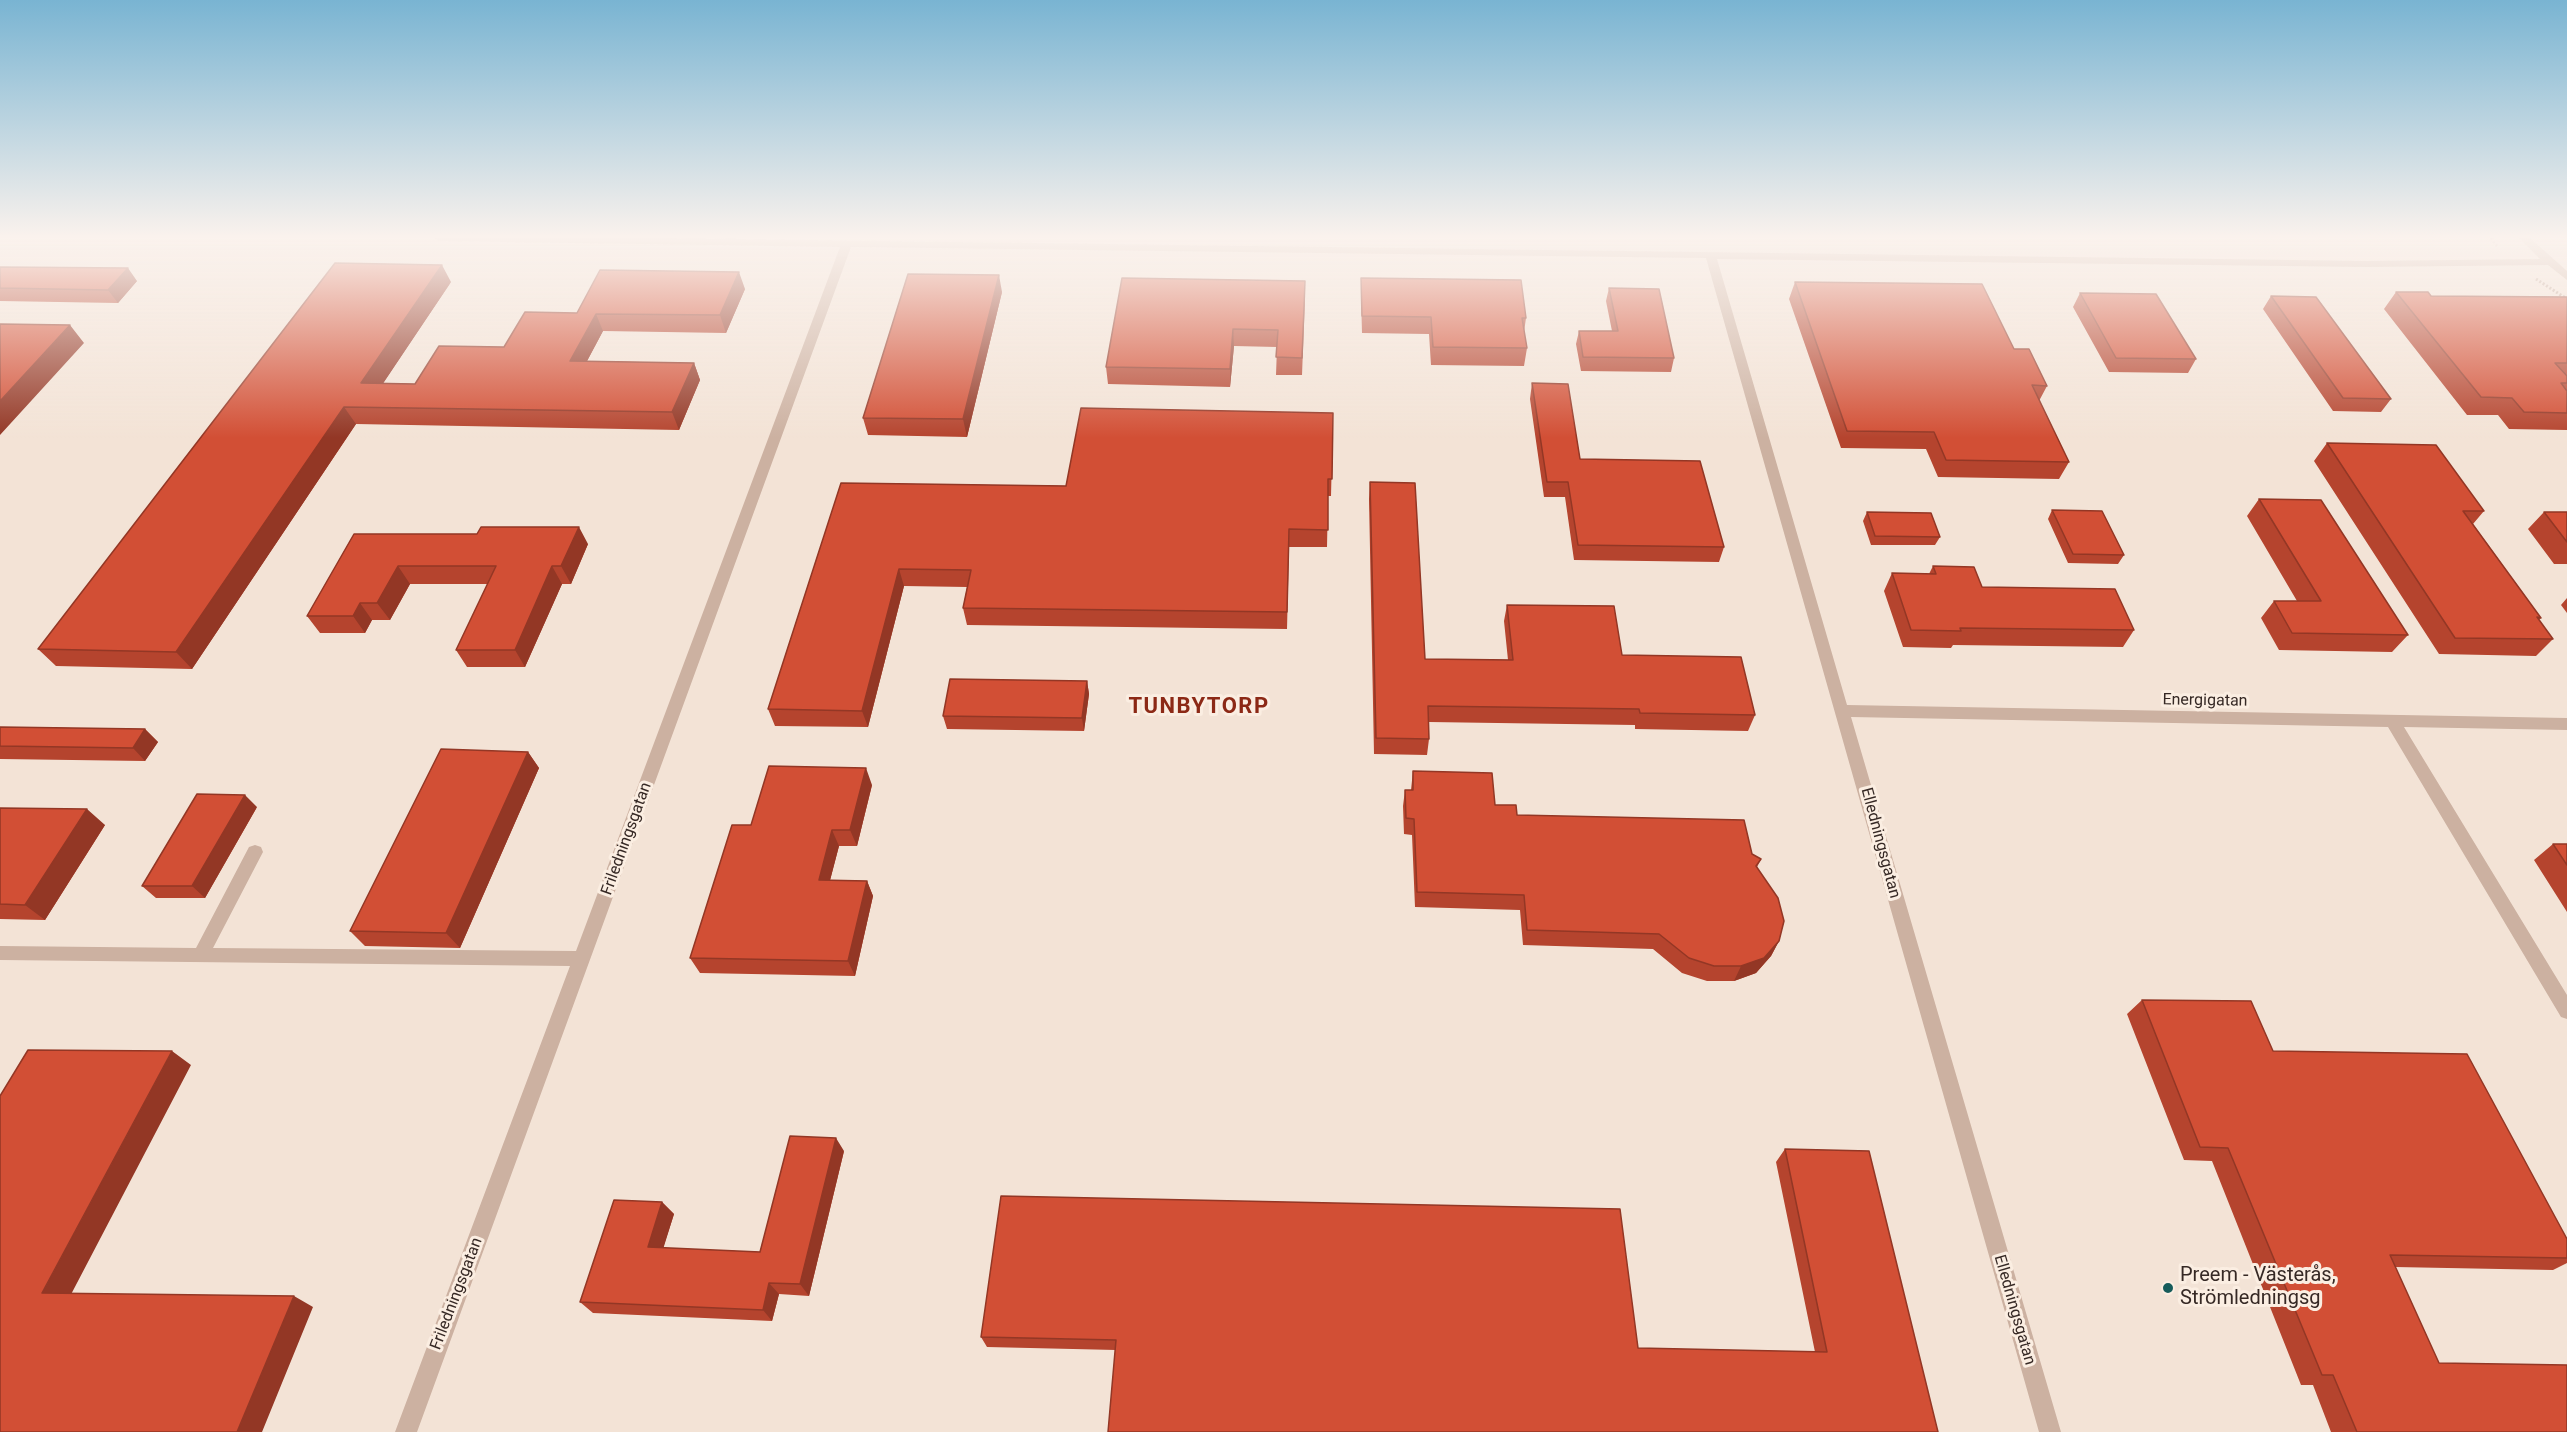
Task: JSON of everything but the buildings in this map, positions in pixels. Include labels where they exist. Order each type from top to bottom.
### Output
[{"type":"street","name":"Friledningsgatan","points":[[406,1432],[824,305]]},
{"type":"street","name":"Elledningsgatan","points":[[1725,305],[1843,711],[1941,1066],[2050,1432]]},
{"type":"street","name":"Energigatan","points":[[1843,711],[2567,724]]},
{"type":"street","points":[[2393,722],[2567,1011]]},
{"type":"street","points":[[200,956],[255,852]]},
{"type":"street","points":[[0,953],[583,959]]},
{"type":"place","name":"Preem - Västerås, Strömledningsg","points":[[2168,1288]]},
{"type":"district","name":"TUNBYTORP","points":[[1199,707]]}]
